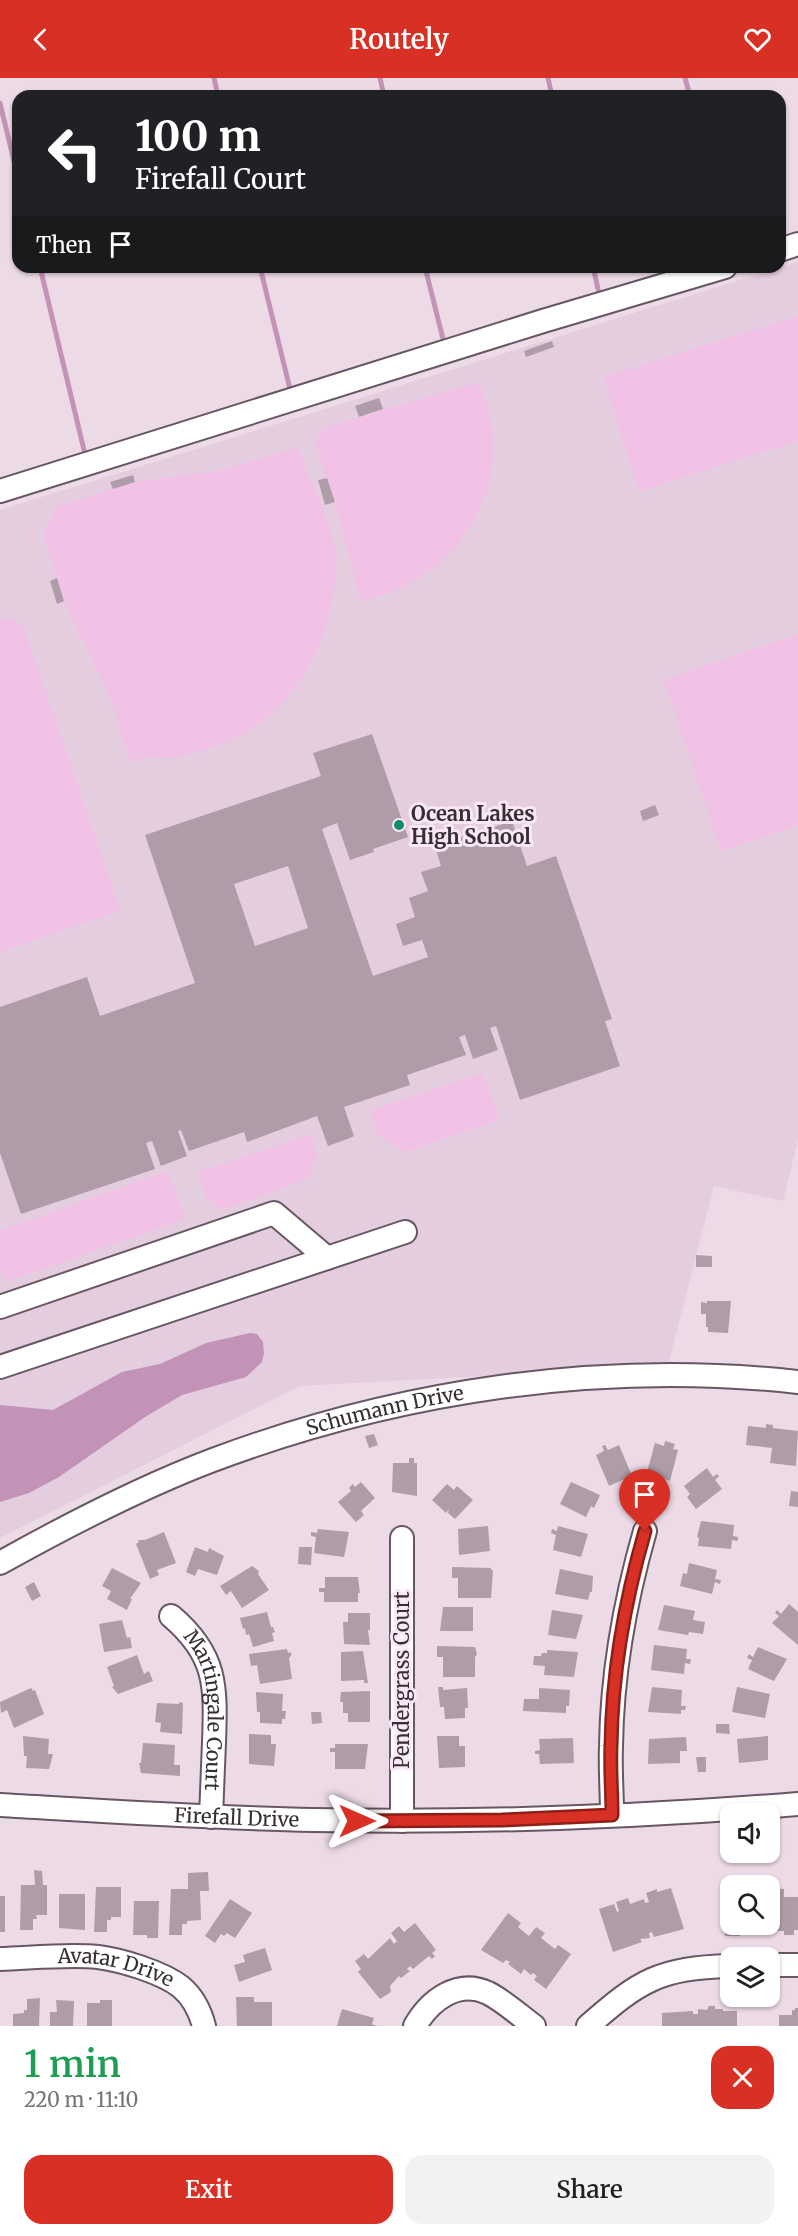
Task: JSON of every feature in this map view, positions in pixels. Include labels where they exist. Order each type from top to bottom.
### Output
[{"type":"street","points":[[0,491],[543,321],[705,273]]},
{"type":"street","points":[[0,1307],[274,1213],[327,1258]]},
{"type":"street","points":[[0,1368],[405,1232]]},
{"type":"street","name":"Schumann Drive","points":[[0,1563],[97,1512],[211,1461],[309,1428],[400,1404],[508,1386],[596,1378],[712,1377],[798,1382]]},
{"type":"street","points":[[612,1815],[611,1748],[617,1664],[634,1570],[645,1531]]},
{"type":"street","name":"Pendergrass Court","points":[[402,1538],[402,1821]]},
{"type":"street","name":"Martingale Court","points":[[171,1616],[188,1630],[198,1643],[214,1683],[211,1817]]},
{"type":"street","name":"Firefall Drive","points":[[0,1805],[211,1817],[402,1821],[514,1820],[798,1804]]},
{"type":"street","name":"Avatar Drive","points":[[0,1959],[97,1957],[141,1968],[181,1987],[194,2001],[204,2026]]},
{"type":"street","points":[[780,1965],[798,1965]]},
{"type":"street","points":[[588,2026],[622,1996],[643,1983],[670,1972],[720,1967]]},
{"type":"street","points":[[415,2026],[420,2016],[436,2000],[461,1989],[475,1989],[489,1994],[534,2026]]},
{"type":"shaded area","name":"Ocean Lakes High School","points":[[798,262],[798,1140],[783,1201],[714,1186],[669,1362],[503,1375],[300,1386],[0,1538],[0,510],[763,273],[786,273],[786,266]]},
{"type":"shaded area","points":[[798,316],[798,441],[639,491],[603,377]]},
{"type":"shaded area","points":[[479,382],[490,417],[493,445],[492,468],[487,491],[478,512],[452,549],[436,565],[404,586],[361,602],[335,502],[315,443],[323,428]]},
{"type":"shaded area","points":[[298,448],[327,520],[336,560],[336,573],[327,624],[308,668],[279,706],[241,735],[189,755],[171,758],[148,757],[131,763],[109,695],[64,601],[43,534],[58,506],[135,482],[217,471]]},
{"type":"shaded area","points":[[9,618],[23,625],[119,908],[117,912],[0,952],[0,621]]},
{"type":"shaded area","points":[[798,634],[798,825],[721,851],[664,680]]},
{"type":"shaded area","points":[[483,1073],[499,1120],[404,1152],[377,1134],[370,1111]]},
{"type":"shaded area","points":[[310,1134],[317,1155],[306,1180],[220,1210],[214,1202],[207,1200],[197,1172]]},
{"type":"shaded area","points":[[168,1171],[185,1219],[9,1281],[8,1277],[4,1279],[2,1272],[0,1273],[0,1229]]},
{"type":"shaded area","points":[[250,1333],[257,1334],[263,1342],[264,1353],[262,1362],[246,1377],[182,1395],[145,1417],[59,1477],[29,1493],[0,1502],[0,1405],[53,1410],[122,1372],[160,1364],[206,1343]]},
{"type":"building","points":[[552,341],[554,347],[526,357],[524,351]]},
{"type":"building","points":[[379,398],[383,409],[359,417],[355,406]]},
{"type":"building","points":[[133,475],[135,482],[113,489],[110,482]]},
{"type":"building","points":[[327,478],[335,502],[325,505],[318,480]]},
{"type":"building","points":[[57,578],[64,601],[57,604],[50,581]]},
{"type":"building","points":[[372,734],[408,837],[350,860],[337,823],[322,829],[373,976],[428,957],[422,940],[403,946],[396,924],[415,917],[409,898],[428,891],[421,872],[441,866],[435,846],[512,821],[527,866],[556,856],[612,1019],[605,1021],[620,1066],[520,1100],[496,1026],[490,1028],[498,1050],[473,1059],[465,1035],[459,1037],[466,1055],[407,1075],[410,1085],[344,1107],[354,1136],[350,1138],[328,1146],[317,1116],[247,1142],[244,1132],[189,1151],[181,1130],[178,1131],[187,1156],[161,1166],[152,1141],[146,1143],[155,1169],[21,1214],[0,1153],[0,1007],[87,977],[100,1016],[195,983],[145,835],[321,776],[313,753]],"holes":[[[288,866],[308,928],[255,946],[234,884]]]},
{"type":"building","points":[[655,805],[659,815],[643,821],[640,811]]},
{"type":"building","points":[[696,1255],[712,1256],[712,1267],[696,1267]]},
{"type":"building","points":[[707,1301],[731,1301],[728,1333],[708,1332],[706,1314],[701,1314],[701,1302],[707,1303]]},
{"type":"building","points":[[766,1424],[773,1425],[773,1428],[798,1431],[796,1466],[770,1463],[772,1448],[746,1445],[748,1426],[766,1428]]},
{"type":"building","points":[[374,1434],[378,1445],[369,1448],[365,1436]]},
{"type":"building","points":[[665,1441],[675,1444],[673,1449],[678,1450],[670,1481],[647,1472],[655,1443],[664,1446]]},
{"type":"building","points":[[605,1445],[608,1450],[619,1445],[632,1476],[609,1486],[596,1455],[604,1451],[602,1446]]},
{"type":"building","points":[[409,1458],[414,1458],[414,1463],[417,1463],[417,1496],[392,1492],[393,1463],[409,1463]]},
{"type":"building","points":[[707,1468],[713,1477],[717,1474],[719,1476],[715,1480],[722,1489],[696,1509],[687,1497],[690,1494],[684,1486]]},
{"type":"building","points":[[361,1482],[375,1498],[361,1511],[364,1515],[356,1522],[338,1502],[351,1491],[349,1488],[353,1484],[355,1487]]},
{"type":"building","points":[[571,1482],[600,1495],[594,1508],[591,1506],[586,1517],[560,1504]]},
{"type":"building","points":[[447,1484],[454,1490],[457,1486],[473,1500],[455,1519],[448,1513],[449,1509],[446,1513],[432,1500]]},
{"type":"building","points":[[791,1491],[798,1492],[798,1507],[789,1506]]},
{"type":"building","points":[[701,1521],[734,1525],[733,1536],[738,1537],[738,1541],[732,1540],[731,1549],[698,1546],[699,1538],[697,1537]]},
{"type":"building","points":[[488,1526],[490,1551],[459,1555],[458,1529]]},
{"type":"building","points":[[558,1526],[588,1534],[581,1557],[553,1550],[556,1535],[551,1533],[552,1529],[557,1531]]},
{"type":"building","points":[[318,1529],[349,1532],[344,1557],[314,1553],[316,1537],[311,1536],[311,1532],[317,1533]]},
{"type":"building","points":[[164,1532],[176,1563],[157,1570],[159,1575],[150,1579],[136,1544],[138,1540],[145,1540]]},
{"type":"building","points":[[195,1547],[208,1552],[209,1548],[224,1556],[217,1575],[198,1569],[195,1576],[186,1572]]},
{"type":"building","points":[[299,1547],[312,1547],[311,1565],[298,1564]]},
{"type":"building","points":[[689,1563],[717,1570],[715,1579],[721,1580],[720,1584],[715,1582],[712,1594],[680,1586],[683,1573],[687,1574]]},
{"type":"building","points":[[252,1566],[259,1571],[258,1574],[269,1590],[242,1608],[231,1591],[226,1595],[220,1586]]},
{"type":"building","points":[[452,1567],[490,1568],[493,1571],[491,1598],[458,1598],[458,1578],[452,1578]]},
{"type":"building","points":[[112,1568],[141,1583],[130,1599],[132,1599],[127,1610],[107,1599],[111,1591],[102,1586]]},
{"type":"building","points":[[560,1569],[593,1576],[592,1592],[588,1600],[555,1594]]},
{"type":"building","points":[[325,1577],[358,1577],[360,1593],[358,1593],[358,1602],[324,1602],[324,1592],[319,1592],[319,1588],[325,1588]]},
{"type":"building","points":[[34,1582],[41,1596],[32,1601],[25,1587]]},
{"type":"building","points":[[789,1604],[798,1612],[798,1645],[772,1623],[779,1616],[775,1613],[777,1610],[781,1614]]},
{"type":"building","points":[[664,1605],[695,1611],[693,1620],[705,1622],[703,1634],[689,1632],[688,1635],[658,1630]]},
{"type":"building","points":[[443,1607],[473,1607],[473,1631],[440,1631]]},
{"type":"building","points":[[552,1610],[583,1615],[576,1639],[548,1635]]},
{"type":"building","points":[[267,1612],[271,1627],[275,1632],[272,1633],[274,1641],[253,1647],[240,1618]]},
{"type":"building","points":[[348,1613],[370,1613],[370,1630],[368,1630],[370,1645],[344,1644],[343,1622],[348,1622]]},
{"type":"building","points":[[122,1620],[127,1638],[130,1637],[132,1648],[104,1652],[99,1624]]},
{"type":"building","points":[[654,1645],[687,1649],[686,1659],[691,1659],[690,1664],[685,1663],[684,1674],[651,1670]]},
{"type":"building","points":[[437,1646],[475,1647],[477,1654],[475,1677],[443,1677],[443,1657],[437,1657]]},
{"type":"building","points":[[758,1647],[787,1659],[774,1681],[748,1669],[752,1660],[747,1658],[749,1654],[753,1657]]},
{"type":"building","points":[[287,1649],[288,1653],[291,1652],[289,1658],[292,1679],[260,1684],[257,1665],[251,1666],[249,1654]]},
{"type":"building","points":[[547,1650],[578,1652],[574,1677],[544,1675],[545,1666],[533,1665],[534,1656],[541,1656],[542,1653],[547,1653]]},
{"type":"building","points":[[363,1651],[368,1683],[364,1683],[364,1680],[341,1681],[341,1652]]},
{"type":"building","points":[[137,1655],[144,1674],[149,1671],[153,1681],[118,1694],[112,1687],[114,1686],[107,1667]]},
{"type":"building","points":[[438,1687],[443,1687],[443,1690],[467,1688],[468,1708],[465,1708],[465,1718],[445,1719],[444,1707],[440,1707]]},
{"type":"building","points":[[652,1687],[682,1690],[681,1706],[686,1706],[685,1710],[681,1710],[681,1714],[648,1712]]},
{"type":"building","points":[[737,1687],[770,1694],[765,1718],[732,1712]]},
{"type":"building","points":[[31,1688],[35,1690],[44,1714],[14,1728],[7,1710],[1,1713],[0,1702]]},
{"type":"building","points":[[539,1688],[570,1690],[566,1713],[523,1711],[524,1699],[539,1699]]},
{"type":"building","points":[[370,1691],[370,1722],[348,1722],[348,1713],[343,1713],[343,1702],[340,1702],[341,1692]]},
{"type":"building","points":[[256,1692],[283,1694],[282,1711],[286,1711],[282,1724],[260,1723]]},
{"type":"building","points":[[179,1702],[183,1703],[182,1734],[160,1732],[161,1723],[155,1722],[157,1703],[179,1704]]},
{"type":"building","points":[[311,1712],[321,1712],[322,1723],[312,1724]]},
{"type":"building","points":[[716,1724],[729,1724],[730,1734],[716,1733]]},
{"type":"building","points":[[249,1734],[271,1735],[271,1744],[276,1744],[274,1766],[249,1764]]},
{"type":"building","points":[[23,1736],[49,1739],[48,1754],[53,1754],[49,1769],[26,1768],[27,1756],[24,1756]]},
{"type":"building","points":[[437,1736],[459,1736],[459,1746],[465,1746],[465,1767],[439,1768]]},
{"type":"building","points":[[768,1736],[768,1760],[739,1763],[737,1739]]},
{"type":"building","points":[[686,1737],[687,1751],[680,1751],[680,1763],[648,1764],[649,1739]]},
{"type":"building","points":[[573,1738],[574,1763],[540,1764],[539,1754],[535,1754],[535,1751],[540,1750],[539,1739]]},
{"type":"building","points":[[143,1743],[175,1745],[174,1765],[180,1765],[180,1776],[141,1773],[139,1763],[141,1763]]},
{"type":"building","points":[[335,1744],[368,1744],[365,1769],[335,1769],[335,1752],[330,1752],[330,1748],[335,1748]]},
{"type":"building","points":[[696,1757],[706,1757],[706,1772],[698,1772]]},
{"type":"building","points":[[34,1870],[42,1871],[43,1885],[47,1885],[47,1915],[36,1915],[37,1919],[33,1919],[33,1930],[20,1930],[21,1885],[35,1885]]},
{"type":"building","points":[[208,1872],[209,1891],[200,1891],[201,1920],[187,1921],[187,1924],[182,1924],[182,1935],[169,1935],[171,1889],[188,1889],[188,1873]]},
{"type":"building","points":[[96,1887],[121,1887],[121,1917],[111,1917],[111,1920],[107,1920],[107,1932],[94,1932]]},
{"type":"building","points":[[671,1888],[684,1929],[654,1937],[652,1932],[649,1933],[650,1938],[640,1939],[642,1942],[613,1952],[599,1909],[614,1904],[617,1912],[619,1911],[616,1902],[628,1898],[630,1904],[644,1899],[645,1903],[649,1902],[646,1893]]},
{"type":"building","points":[[780,1889],[784,1889],[784,1897],[798,1897],[798,1930],[794,1930],[794,1935],[784,1935],[784,1931],[780,1931]]},
{"type":"building","points":[[59,1894],[85,1894],[85,1930],[59,1928]]},
{"type":"building","points":[[0,1896],[5,1896],[5,1932],[0,1932]]},
{"type":"building","points":[[230,1899],[252,1913],[235,1938],[227,1933],[224,1936],[221,1934],[215,1943],[205,1936]]},
{"type":"building","points":[[134,1901],[159,1901],[158,1938],[133,1935]]},
{"type":"building","points":[[508,1913],[521,1923],[518,1927],[529,1936],[536,1927],[545,1933],[541,1938],[555,1949],[558,1945],[571,1954],[546,1989],[534,1980],[537,1976],[533,1973],[531,1975],[524,1969],[521,1974],[508,1964],[510,1962],[506,1960],[503,1963],[481,1950]]},
{"type":"building","points":[[415,1923],[436,1950],[432,1953],[435,1956],[432,1959],[429,1956],[413,1969],[410,1966],[407,1969],[410,1971],[401,1978],[399,1976],[390,1986],[391,1992],[380,1999],[358,1972],[361,1969],[355,1961],[364,1954],[368,1959],[390,1938],[394,1944],[397,1941],[391,1933],[399,1926],[404,1932]]},
{"type":"building","points":[[265,1948],[272,1970],[239,1982],[234,1965],[245,1962],[243,1955]]},
{"type":"building","points":[[236,1997],[254,1997],[254,2002],[272,2002],[272,2026],[237,2026]]},
{"type":"building","points":[[40,1998],[39,2026],[13,2026],[13,2014],[24,2013],[24,2010],[27,2010],[27,1999]]},
{"type":"building","points":[[56,2000],[74,2001],[73,2026],[50,2026],[50,2012],[57,2012]]},
{"type":"building","points":[[100,2000],[112,2000],[112,2026],[87,2026],[87,2003],[100,2003]]},
{"type":"building","points":[[709,2006],[715,2006],[715,2009],[723,2009],[723,2011],[737,2011],[737,2026],[662,2026],[662,2013],[693,2011],[693,2014],[698,2014],[698,2009],[707,2010]]},
{"type":"building","points":[[798,2008],[798,2026],[779,2026],[779,2015],[792,2015],[792,2010]]},
{"type":"building","points":[[342,2009],[374,2018],[372,2024],[377,2026],[337,2026]]},
{"type":"waterway","points":[[214,78],[217,90]]},
{"type":"waterway","points":[[380,78],[383,90]]},
{"type":"waterway","points":[[548,78],[551,90]]},
{"type":"waterway","points":[[685,78],[688,90]]},
{"type":"waterway","points":[[0,103],[12,153]]},
{"type":"waterway","points":[[41,273],[84,450]]},
{"type":"waterway","points":[[261,273],[290,389]]},
{"type":"waterway","points":[[426,273],[443,339]]},
{"type":"waterway","points":[[594,273],[598,289]]},
{"type":"place","name":"Ocean Lakes High School","points":[[399,825]]},
{"type":"route","points":[[357,1821],[502,1820],[612,1815],[611,1748],[617,1664],[624,1617],[645,1531]]}]
